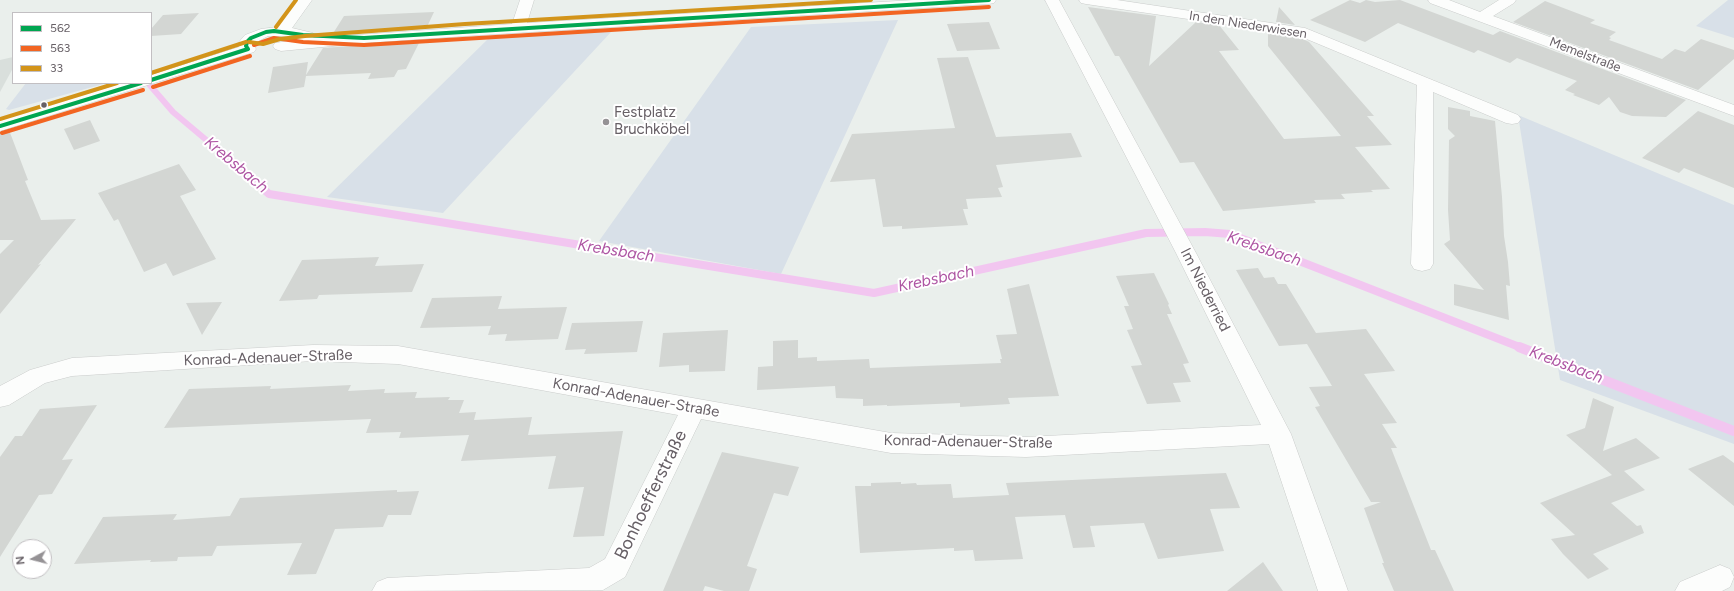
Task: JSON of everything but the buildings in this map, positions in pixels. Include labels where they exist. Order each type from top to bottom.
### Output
[{"type":"street","points":[[152,80],[248,49],[263,51],[284,37],[305,0]]},
{"type":"street","points":[[518,28],[527,0]]},
{"type":"street","points":[[284,37],[364,38],[518,28],[814,5],[989,0]]},
{"type":"street","name":"Im Niederried","points":[[1052,0],[1186,253],[1278,434],[1333,591]]},
{"type":"street","name":"In den Niederwiesen","points":[[1086,0],[1300,31],[1512,119]]},
{"type":"street","name":"Memelstraße","points":[[1435,0],[1734,111]]},
{"type":"street","points":[[1482,17],[1509,0]]},
{"type":"street","points":[[1422,264],[1425,83]]},
{"type":"street","points":[[0,126],[135,85]]},
{"type":"street","name":"Konrad-Adenauer-Straße","points":[[1,397],[38,376],[72,367],[313,353],[398,355],[891,443],[1026,447],[1278,434]]},
{"type":"street","name":"Bonhoefferstraße","points":[[387,591],[593,581],[614,568],[694,408]]},
{"type":"street","points":[[1690,591],[1720,578]]},
{"type":"shaded area","points":[[1728,0],[1734,0],[1734,38],[1696,26]]},
{"type":"shaded area","points":[[898,20],[781,274],[599,241],[751,27]]},
{"type":"shaded area","points":[[612,31],[443,213],[327,197],[489,38]]},
{"type":"shaded area","points":[[12,57],[12,70],[0,92],[0,60]]},
{"type":"shaded area","points":[[25,84],[103,84],[9,110],[6,109]]},
{"type":"shaded area","points":[[1518,115],[1734,205],[1734,444],[1560,380]]},
{"type":"waterway","name":"Krebsbach","points":[[149,84],[173,112],[223,154]]},
{"type":"waterway","name":"Krebsbach","points":[[222,153],[269,194],[874,293],[1146,233],[1205,232],[1230,234],[1522,348]]},
{"type":"waterway","name":"Krebsbach","points":[[1519,347],[1734,431]]},
{"type":"transit line","name":"33","points":[[276,27],[296,0]]},
{"type":"transit line","name":"33","points":[[249,42],[263,44],[280,39],[305,36],[465,24],[871,0]]},
{"type":"transit line","name":"562","points":[[248,49],[246,46],[247,42],[251,38],[266,32],[274,31],[303,35],[364,38],[989,0]]},
{"type":"transit line","name":"563","points":[[254,45],[274,38],[303,42],[364,45],[989,7]]},
{"type":"transit line","name":"33","points":[[152,73],[246,42]]},
{"type":"transit line","name":"562","points":[[152,80],[248,49]]},
{"type":"transit line","name":"563","points":[[153,87],[250,56]]},
{"type":"transit line","name":"33","points":[[0,119],[114,84]]},
{"type":"transit line","name":"562","points":[[0,126],[138,84]]},
{"type":"transit line","name":"563","points":[[2,133],[143,90]]},
{"type":"place","name":"Festplatz Bruchköbel","points":[[606,122]]}]
